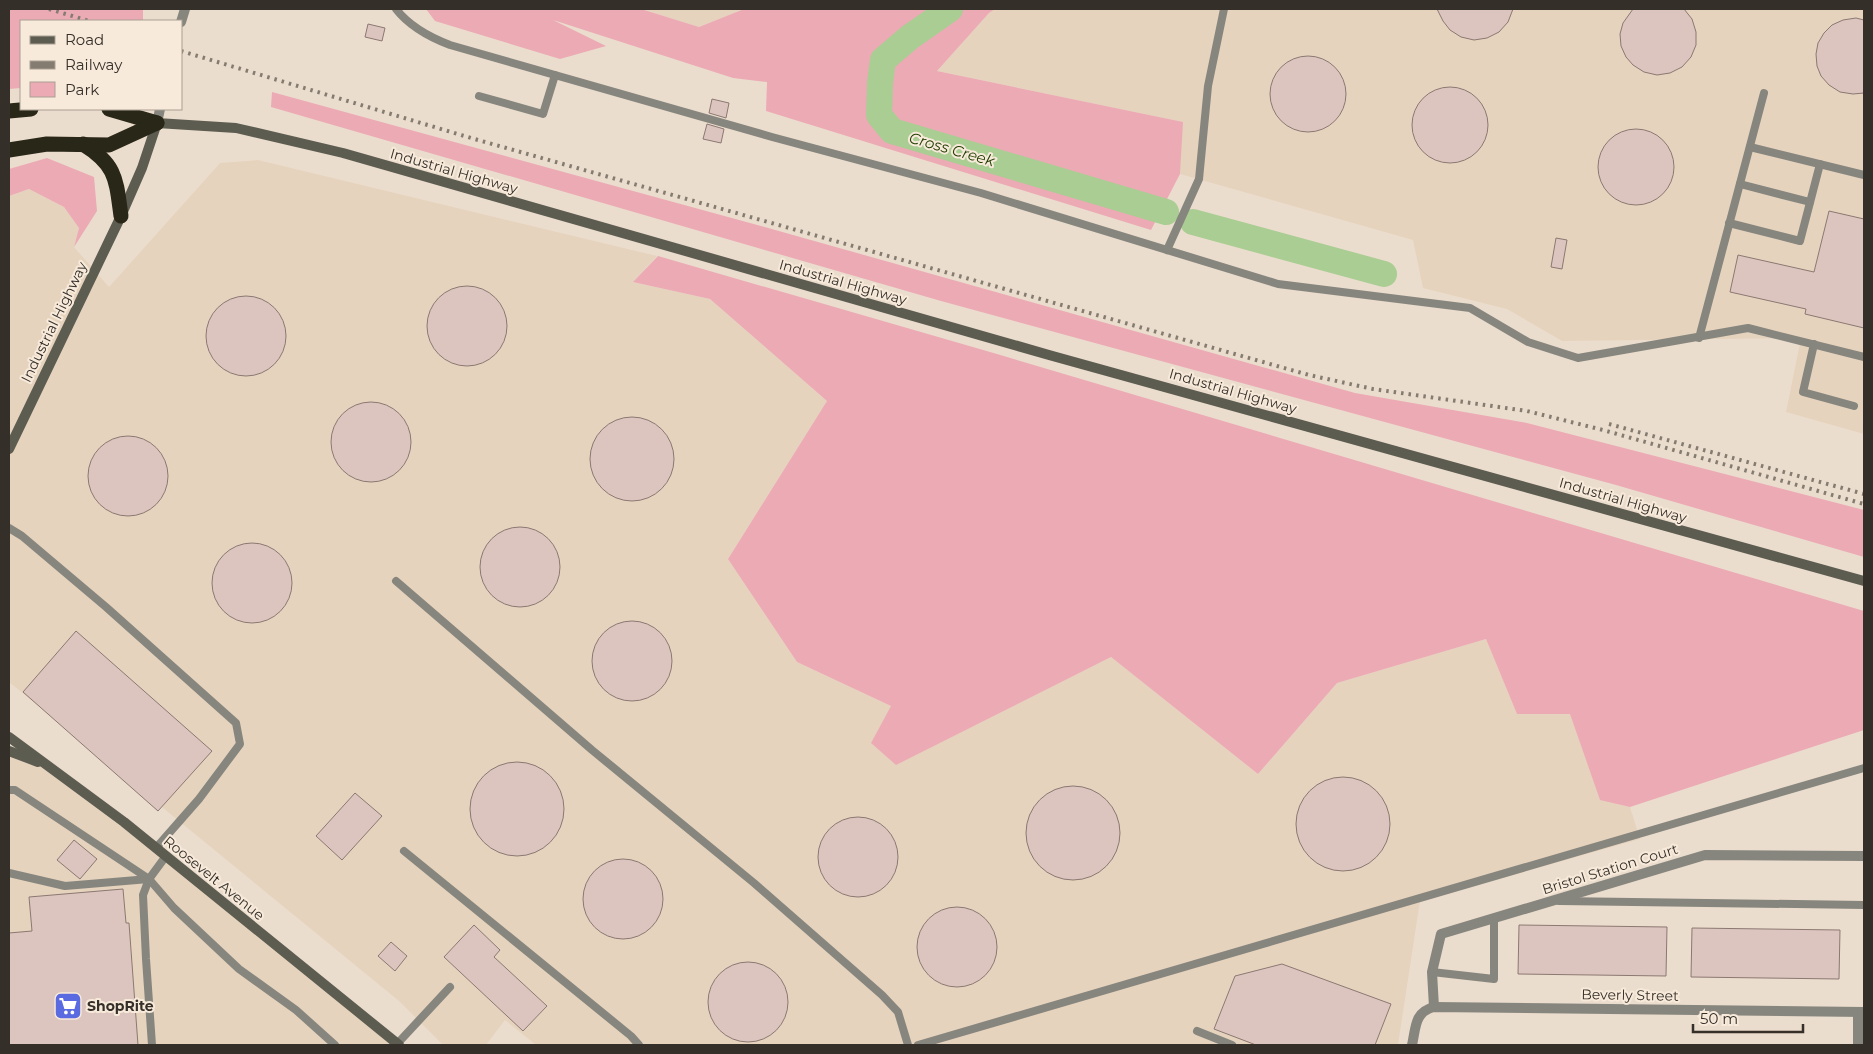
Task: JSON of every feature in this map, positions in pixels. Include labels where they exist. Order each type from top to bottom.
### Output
[{"type":"highway","points":[[116,110],[158,116]]},
{"type":"highway","points":[[9,150],[47,144],[110,145],[158,116]]},
{"type":"highway","points":[[83,144],[99,155],[111,168],[116,180],[121,216]]},
{"type":"main road","name":"Industrial Highway","points":[[9,449],[121,216],[142,168],[158,116],[236,128],[343,153],[1040,352],[1864,581]]},
{"type":"main road","name":"Roosevelt Avenue","points":[[9,737],[156,848],[398,1044]]},
{"type":"main road","points":[[9,751],[52,768]]},
{"type":"street","name":"Bristol Station Court","points":[[1434,1007],[1432,975],[1441,934],[1705,855],[1864,856]]},
{"type":"street","name":"Beverly Street","points":[[1434,1007],[1861,1012]]},
{"type":"street","points":[[1412,1045],[1419,1015],[1425,1009],[1434,1007]]},
{"type":"street","points":[[1858,1045],[1861,1012]]},
{"type":"lane","points":[[396,9],[408,22],[434,39],[450,45],[772,137],[981,193],[1278,284],[1470,308],[1528,342],[1578,358],[1748,328],[1864,357]]},
{"type":"lane","points":[[1167,250],[1199,180],[1208,86],[1224,9]]},
{"type":"lane","points":[[479,96],[543,114],[554,74]]},
{"type":"lane","points":[[1699,338],[1764,93]]},
{"type":"lane","points":[[1750,147],[1864,176]]},
{"type":"lane","points":[[1730,223],[1800,240],[1820,164]]},
{"type":"lane","points":[[1740,184],[1810,202]]},
{"type":"lane","points":[[1814,344],[1803,392],[1854,406]]},
{"type":"lane","points":[[9,528],[22,536],[106,607],[236,724],[240,744],[199,799],[156,848]]},
{"type":"lane","points":[[396,580],[592,750],[754,883],[882,995],[898,1012],[908,1045]]},
{"type":"lane","points":[[918,1045],[1864,768]]},
{"type":"lane","points":[[9,790],[15,790],[149,880],[174,908],[239,969],[296,1010],[326,1042],[335,1045]]},
{"type":"lane","points":[[404,851],[631,1036],[639,1045]]},
{"type":"lane","points":[[152,1045],[144,895],[149,880],[166,856]]},
{"type":"lane","points":[[9,874],[65,886],[149,880]]},
{"type":"lane","points":[[1551,901],[1864,905]]},
{"type":"lane","points":[[1432,975],[1494,980],[1494,918]]},
{"type":"lane","points":[[398,1044],[450,987]]},
{"type":"lane","points":[[1197,1031],[1232,1045]]},
{"type":"shaded area","points":[[641,9],[744,9],[699,27]]},
{"type":"shaded area","points":[[995,9],[1864,9],[1864,434],[1786,412],[1801,338],[1562,341],[1507,309],[1423,288],[1413,240],[1180,174],[1182,122],[937,71],[989,13]]},
{"type":"shaded area","points":[[258,160],[657,256],[633,282],[710,299],[827,401],[728,559],[797,662],[891,706],[896,764],[1111,657],[1258,774],[1337,683],[1486,639],[1517,714],[1570,713],[1600,799],[1630,807],[1640,839],[1420,901],[1398,1045],[536,1045],[505,1020],[486,1045],[443,1045],[399,1001],[9,682],[9,196],[29,189],[64,207],[79,228],[74,247],[109,287],[220,163]]},
{"type":"shaded area","points":[[9,751],[53,768],[399,1045],[9,1045]]},
{"type":"green space","points":[[9,9],[143,9],[143,20],[20,20],[20,88],[9,89]]},
{"type":"green space","points":[[426,9],[641,9],[699,27],[744,9],[995,9],[989,13],[937,71],[1183,122],[1180,174],[1151,230],[766,111],[767,82],[733,78],[553,20],[606,46],[560,59],[435,21]]},
{"type":"green space","points":[[272,92],[761,226],[1355,393],[1527,423],[1864,510],[1864,557],[1616,485],[941,301],[271,107]]},
{"type":"green space","points":[[47,158],[94,177],[97,211],[74,247],[79,228],[64,207],[29,189],[9,196],[9,169]]},
{"type":"green space","points":[[658,256],[997,354],[1864,611],[1864,730],[1630,807],[1600,800],[1570,714],[1517,714],[1486,639],[1337,683],[1258,774],[1111,657],[896,765],[871,743],[891,706],[797,662],[728,559],[827,401],[710,299],[633,282]]},
{"type":"building","points":[[1437,9],[1513,9],[1508,22],[1499,32],[1487,38],[1474,40],[1461,37],[1450,30]]},
{"type":"building","points":[[1633,9],[1684,9],[1692,19],[1696,32],[1696,45],[1691,57],[1682,67],[1670,73],[1657,75],[1644,72],[1633,65],[1626,57],[1621,46],[1620,34],[1623,23]]},
{"type":"building","points":[[1856,18],[1864,20],[1864,93],[1853,94],[1840,92],[1829,85],[1821,76],[1817,66],[1816,54],[1818,43],[1832,25],[1843,20]]},
{"type":"building","points":[[368,24],[385,28],[382,41],[365,37]]},
{"type":"building","points":[[1308,56],[1322,59],[1335,67],[1343,80],[1346,94],[1343,108],[1335,121],[1322,129],[1308,132],[1294,129],[1281,121],[1273,108],[1270,94],[1273,80],[1281,67],[1294,59]]},
{"type":"building","points":[[1450,87],[1464,90],[1477,98],[1485,111],[1488,125],[1485,139],[1477,152],[1464,160],[1450,163],[1436,160],[1423,152],[1415,139],[1412,125],[1415,111],[1423,98],[1436,90]]},
{"type":"building","points":[[712,99],[729,103],[726,118],[709,113]]},
{"type":"building","points":[[707,124],[724,129],[721,143],[703,139]]},
{"type":"building","points":[[1636,129],[1650,132],[1663,140],[1671,153],[1674,167],[1671,181],[1663,194],[1650,202],[1636,205],[1622,202],[1609,194],[1601,181],[1598,167],[1601,153],[1609,140],[1622,132]]},
{"type":"building","points":[[1829,211],[1864,219],[1864,328],[1805,314],[1806,309],[1730,292],[1738,255],[1814,272]]},
{"type":"building","points":[[1556,238],[1567,240],[1562,269],[1551,267]]},
{"type":"building","points":[[467,286],[482,289],[495,298],[504,311],[507,326],[504,341],[495,354],[482,363],[467,366],[452,363],[439,354],[430,341],[427,326],[430,311],[439,298],[452,289]]},
{"type":"building","points":[[246,296],[261,299],[274,308],[283,321],[286,336],[283,351],[274,364],[261,373],[246,376],[231,373],[218,364],[209,351],[206,336],[209,321],[218,308],[231,299]]},
{"type":"building","points":[[371,402],[386,405],[399,414],[408,427],[411,442],[408,457],[399,470],[386,479],[371,482],[356,479],[343,470],[334,457],[331,442],[334,427],[343,414],[356,405]]},
{"type":"building","points":[[632,417],[648,420],[662,429],[671,443],[674,459],[671,475],[662,489],[648,498],[632,501],[616,498],[602,489],[593,475],[590,459],[593,443],[602,429],[616,420]]},
{"type":"building","points":[[128,436],[143,439],[156,448],[165,461],[168,476],[165,491],[156,504],[143,513],[128,516],[113,513],[100,504],[91,491],[88,476],[91,461],[100,448],[113,439]]},
{"type":"building","points":[[520,527],[535,530],[548,539],[557,552],[560,567],[557,582],[548,595],[535,604],[520,607],[505,604],[492,595],[483,582],[480,567],[483,552],[492,539],[505,530]]},
{"type":"building","points":[[252,543],[267,546],[280,555],[289,568],[292,583],[289,598],[280,611],[267,620],[252,623],[237,620],[224,611],[215,598],[212,583],[215,568],[224,555],[237,546]]},
{"type":"building","points":[[632,621],[647,624],[660,633],[669,646],[672,661],[669,676],[660,689],[647,698],[632,701],[617,698],[604,689],[595,676],[592,661],[595,646],[604,633],[617,624]]},
{"type":"building","points":[[76,631],[212,751],[158,811],[23,692]]},
{"type":"building","points":[[508,762],[526,762],[551,775],[561,791],[564,809],[561,827],[551,843],[526,856],[508,856],[483,843],[470,818],[470,800],[483,775]]},
{"type":"building","points":[[1334,777],[1352,777],[1377,790],[1387,806],[1390,824],[1387,842],[1377,858],[1352,871],[1334,871],[1309,858],[1296,833],[1296,815],[1309,790]]},
{"type":"building","points":[[1064,786],[1082,786],[1107,799],[1117,815],[1120,833],[1117,851],[1107,867],[1082,880],[1064,880],[1039,867],[1026,842],[1026,824],[1039,799]]},
{"type":"building","points":[[355,793],[382,816],[342,860],[316,836]]},
{"type":"building","points":[[858,817],[873,820],[886,829],[895,842],[898,857],[895,872],[886,885],[873,894],[858,897],[843,894],[830,885],[821,872],[818,857],[821,842],[830,829],[843,820]]},
{"type":"building","points":[[74,840],[97,859],[80,879],[57,860]]},
{"type":"building","points":[[623,859],[638,862],[651,871],[660,884],[663,899],[660,914],[651,927],[638,936],[623,939],[608,936],[595,927],[586,914],[583,899],[586,884],[595,871],[608,862]]},
{"type":"building","points":[[123,889],[126,923],[129,923],[138,1045],[9,1045],[9,933],[32,931],[29,897]]},
{"type":"building","points":[[957,907],[972,910],[985,919],[994,932],[997,947],[994,962],[985,975],[972,984],[957,987],[942,984],[929,975],[920,962],[917,947],[920,932],[929,919],[942,910]]},
{"type":"building","points":[[474,925],[500,950],[494,957],[547,1006],[523,1031],[444,957]]},
{"type":"building","points":[[1519,925],[1667,927],[1666,976],[1518,974]]},
{"type":"building","points":[[1692,928],[1840,930],[1839,979],[1691,977]]},
{"type":"building","points":[[391,942],[407,956],[395,971],[378,956]]},
{"type":"building","points":[[748,962],[763,965],[776,974],[785,987],[788,1002],[785,1017],[776,1030],[763,1039],[748,1042],[733,1039],[720,1030],[711,1017],[708,1002],[711,987],[720,974],[733,965]]},
{"type":"building","points":[[1282,964],[1391,1004],[1375,1045],[1256,1045],[1214,1029],[1235,976]]},
{"type":"waterway","name":"Cross Creek","points":[[950,9],[910,37],[883,60],[879,115],[892,131],[1166,212]]},
{"type":"waterway","name":"Cross Creek","points":[[1193,222],[1384,274]]},
{"type":"railway","points":[[49,9],[86,20]]},
{"type":"railway","points":[[182,51],[471,138],[1309,375],[1373,389],[1527,411],[1603,430],[1864,504]]},
{"type":"railway","points":[[1609,424],[1864,494]]},
{"type":"place","name":"ShopRite","points":[[68,1006]]}]
